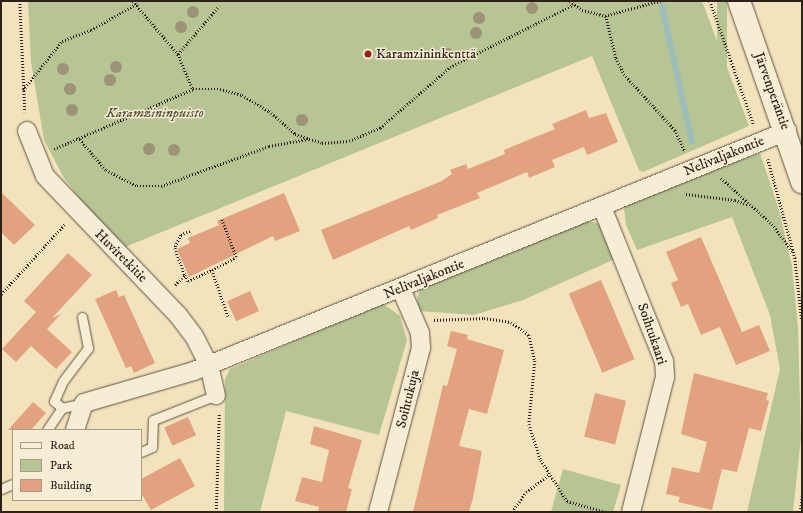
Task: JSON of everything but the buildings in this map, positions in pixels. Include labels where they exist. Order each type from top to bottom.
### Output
[{"type":"street","name":"Järvenperäntie","points":[[739,1],[786,131],[802,182]]},
{"type":"street","name":"Nelivaljakontie","points":[[84,403],[209,365],[602,207],[695,162],[786,131]]},
{"type":"street","name":"Huviretkitie","points":[[27,132],[36,158],[45,176],[77,212],[178,315],[209,365],[216,395]]},
{"type":"street","name":"Soihtukaari","points":[[602,207],[664,361],[665,377],[631,512]]},
{"type":"street","name":"Soihtukuja","points":[[378,512],[421,348],[417,326],[400,289]]},
{"type":"street","points":[[74,429],[84,403]]},
{"type":"lane","points":[[62,408],[54,401],[60,387],[88,348],[82,317]]},
{"type":"lane","points":[[142,452],[152,447],[153,420],[216,395]]},
{"type":"lane","points":[[48,429],[62,408],[84,403]]},
{"type":"lane","points":[[1,489],[12,484]]},
{"type":"path","points":[[20,1],[23,90],[27,132]]},
{"type":"path","points":[[133,1],[138,4],[178,54],[194,89]]},
{"type":"path","points":[[570,1],[573,5],[606,16],[661,1]]},
{"type":"path","points":[[23,90],[62,41],[91,30],[138,4]]},
{"type":"path","points":[[36,158],[78,137],[194,89],[220,89],[242,95],[269,111],[295,134],[322,143],[349,141],[380,128],[450,67],[573,5]]},
{"type":"path","points":[[178,54],[219,6]]},
{"type":"path","points":[[606,16],[616,58],[624,74],[675,130],[695,162],[733,187],[750,206],[772,224],[794,253]]},
{"type":"path","points":[[78,137],[106,170],[137,186],[161,186],[269,146],[309,138]]},
{"type":"path","points":[[683,193],[735,200],[750,206]]},
{"type":"path","points":[[1,294],[77,212]]},
{"type":"path","points":[[190,231],[181,235],[175,248],[188,280],[212,270],[236,257],[222,220]]},
{"type":"path","points":[[212,270],[228,316]]},
{"type":"path","points":[[417,326],[430,320],[484,318],[511,322],[529,335],[535,361],[529,424],[541,460],[567,501],[606,512]]},
{"type":"path","points":[[216,395],[220,430],[216,512]]},
{"type":"path","points":[[512,512],[526,492],[550,474]]},
{"type":"path","points":[[800,512],[802,496]]},
{"type":"green space","name":"Karamzininpuisto","points":[[28,1],[702,1],[749,126],[643,172],[639,170],[592,56],[125,247],[91,213],[64,178],[44,140],[31,62]]},
{"type":"green space","points":[[717,1],[727,1],[727,125],[717,125]]},
{"type":"green space","points":[[760,153],[779,210],[792,266],[798,328],[801,437],[793,512],[747,512],[780,369],[770,315],[732,217],[637,250],[626,225],[624,207],[630,201]]},
{"type":"green space","points":[[583,221],[599,223],[615,259],[523,300],[474,315],[419,311],[417,298],[421,287]]},
{"type":"green space","points":[[382,303],[400,316],[407,340],[379,435],[286,411],[260,512],[224,512],[225,379],[230,369]]},
{"type":"green space","points":[[563,469],[621,485],[613,512],[551,512]]},
{"type":"waterway","points":[[662,6],[692,142]]},
{"type":"place","name":"Karamzininkenttä","points":[[368,54]]}]
